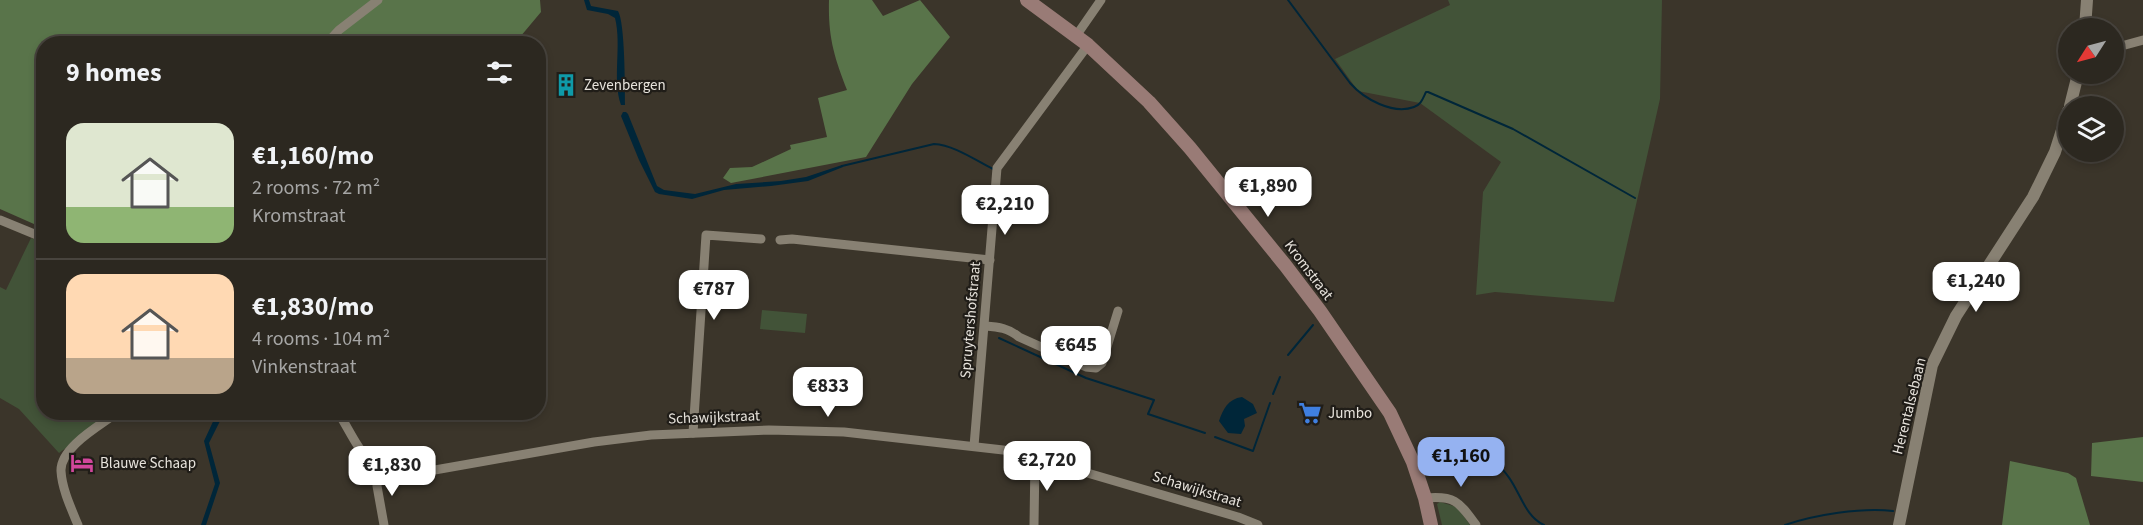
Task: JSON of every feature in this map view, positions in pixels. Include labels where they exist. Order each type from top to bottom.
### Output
[{"type":"main road","name":"Kromstraat","points":[[1027,0],[1082,41],[1136,89],[1175,131],[1320,311],[1390,413],[1409,452],[1425,498],[1431,525]]},
{"type":"street","points":[[333,36],[378,0]]},
{"type":"street","name":"Spruytershofstraat","points":[[975,446],[997,168],[1082,41],[1101,0]]},
{"type":"street","points":[[2086,18],[2087,0]]},
{"type":"street","points":[[2124,45],[2143,40]]},
{"type":"street","name":"Herentalsebaan","points":[[1899,525],[1925,393],[1936,357],[1956,316],[2033,197],[2058,143]]},
{"type":"street","points":[[0,220],[36,235]]},
{"type":"street","points":[[693,433],[706,235],[761,239]]},
{"type":"street","points":[[780,240],[792,239],[990,260]]},
{"type":"street","points":[[985,326],[1010,330],[1019,337],[1086,367],[1096,368],[1102,363],[1118,311]]},
{"type":"street","points":[[78,525],[63,483],[62,460],[70,448],[107,420]]},
{"type":"street","points":[[343,420],[368,460],[379,470],[377,486],[384,525]]},
{"type":"street","name":"Schawijkstraat","points":[[379,470],[402,476],[594,442],[651,435],[807,430],[844,432],[1012,451],[1236,521],[1258,525]]},
{"type":"street","points":[[1034,525],[1035,458]]},
{"type":"street","points":[[1425,498],[1453,499],[1461,505],[1476,525]]},
{"type":"green space","points":[[0,0],[540,0],[541,12],[521,36],[36,36],[36,225],[0,209]]},
{"type":"green space","points":[[829,0],[872,0],[883,16],[920,0],[950,37],[912,84],[866,157],[731,183],[723,178],[730,168],[752,167],[791,149],[790,145],[827,137],[818,98],[847,90],[833,46]]},
{"type":"green space","points":[[1448,0],[1662,0],[1660,99],[1614,302],[1495,292],[1476,295],[1483,192],[1501,162],[1420,103],[1358,91],[1335,59],[1450,5]]},
{"type":"green space","points":[[31,238],[36,240],[36,420],[104,420],[59,453],[19,409],[0,398],[0,287],[6,290]]},
{"type":"green space","points":[[762,310],[807,314],[805,333],[760,329]]},
{"type":"green space","points":[[2143,437],[2143,482],[2091,476],[2092,443]]},
{"type":"green space","points":[[2010,461],[2068,473],[2076,478],[2090,525],[2002,525]]},
{"type":"green space","points":[[1440,502],[1457,507],[1470,525],[1442,525],[1437,504]]},
{"type":"water","points":[[584,0],[589,0],[591,6],[618,11],[623,41],[625,105],[621,105],[618,95],[618,40],[615,18],[608,14],[587,10]]},
{"type":"water","points":[[623,112],[628,114],[657,186],[664,190],[695,194],[736,184],[806,177],[842,165],[843,167],[808,181],[724,190],[692,199],[659,194],[655,192],[639,160],[621,116]]},
{"type":"water","points":[[1242,397],[1253,404],[1257,413],[1244,419],[1245,426],[1241,434],[1228,433],[1219,421],[1230,402]]},
{"type":"water","points":[[214,420],[220,420],[209,443],[220,483],[206,525],[201,525],[215,484],[204,441]]},
{"type":"waterway","points":[[1288,0],[1350,83],[1371,100],[1388,107],[1406,109],[1418,105],[1428,92],[1513,129],[1635,198]]},
{"type":"waterway","points":[[842,166],[934,144],[957,150],[993,169]]},
{"type":"waterway","points":[[1288,355],[1313,325]]},
{"type":"waterway","points":[[999,338],[1086,378],[1154,400],[1148,414],[1205,433]]},
{"type":"waterway","points":[[1273,394],[1280,377]]},
{"type":"waterway","points":[[1215,437],[1253,451],[1270,403]]},
{"type":"waterway","points":[[1426,447],[1432,444],[1456,448],[1488,458],[1503,470],[1530,513],[1544,525]]},
{"type":"waterway","points":[[1785,525],[1838,513],[1867,510],[1893,511]]},
{"type":"place","name":"Zevenbergen","points":[[566,85]]},
{"type":"place","name":"Jumbo","points":[[1310,413]]},
{"type":"place","name":"Blauwe Schaap","points":[[82,463]]}]
